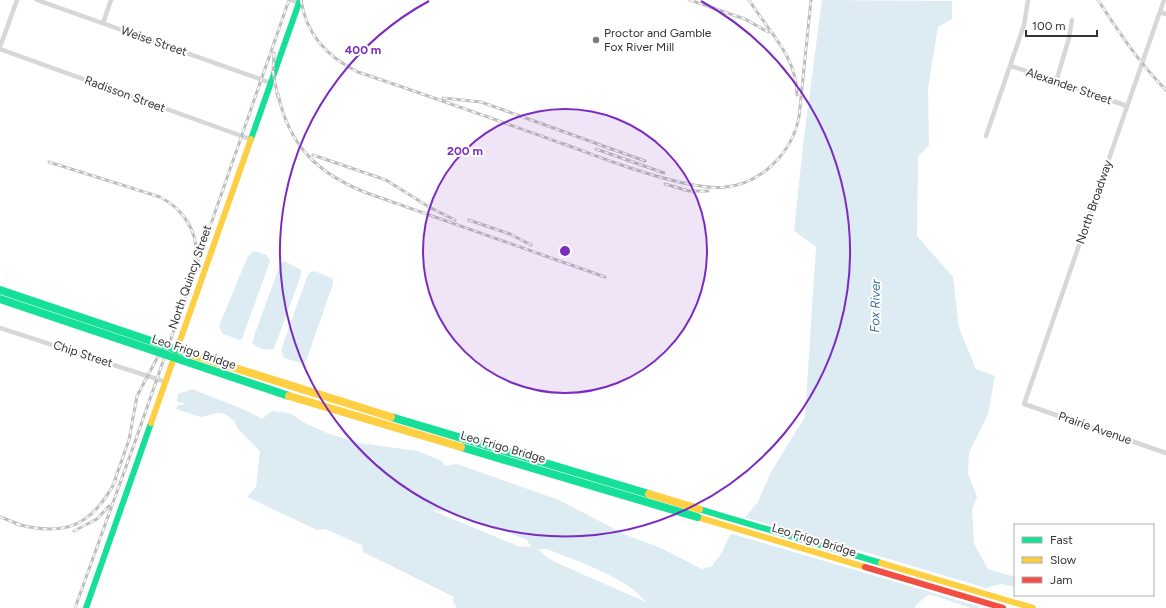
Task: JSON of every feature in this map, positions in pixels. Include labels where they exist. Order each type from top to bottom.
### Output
[{"type":"main road","name":"North Quincy Street","points":[[86,608],[250,138],[271,83],[296,1]]},
{"type":"main road","points":[[0,288],[24,298],[159,344],[321,396],[1033,608]]},
{"type":"main road","name":"Leo Frigo Bridge","points":[[0,299],[159,354],[296,398],[1002,608]]},
{"type":"street","points":[[0,48],[17,0]]},
{"type":"street","name":"Weise Street","points":[[37,0],[271,83]]},
{"type":"street","points":[[103,23],[111,0]]},
{"type":"street","points":[[986,136],[1024,24],[1028,0]]},
{"type":"street","name":"North Broadway","points":[[1024,404],[1164,0]]},
{"type":"street","points":[[1160,12],[1166,14]]},
{"type":"street","points":[[1056,82],[1072,20]]},
{"type":"street","name":"Radisson Street","points":[[0,48],[250,138]]},
{"type":"street","name":"Alexander Street","points":[[1011,66],[1127,106]]},
{"type":"street","name":"Chip Street","points":[[0,328],[166,382]]},
{"type":"street","name":"Prairie Avenue","points":[[1024,404],[1166,453]]},
{"type":"water","name":"Fox River","points":[[822,0],[952,1],[952,19],[938,27],[928,88],[929,145],[918,157],[917,236],[953,277],[959,328],[976,369],[995,376],[988,414],[969,453],[968,473],[977,497],[972,509],[974,544],[988,569],[1014,577],[1014,587],[1001,584],[988,587],[978,608],[971,608],[929,594],[916,605],[915,608],[457,608],[453,602],[454,597],[363,552],[362,545],[325,529],[317,530],[247,497],[256,487],[260,451],[238,429],[234,421],[225,414],[217,413],[201,417],[176,409],[178,405],[184,405],[184,403],[177,402],[178,394],[193,389],[246,410],[262,419],[272,411],[290,413],[303,422],[327,433],[359,443],[418,451],[442,461],[444,466],[457,464],[559,500],[626,535],[661,548],[702,569],[712,566],[721,554],[730,535],[758,502],[771,472],[805,417],[816,247],[794,231],[804,137]],"holes":[[[431,510],[439,510],[464,517],[527,540],[531,547],[518,546]],[[538,549],[547,549],[614,577],[627,585],[646,602],[549,559]]]},
{"type":"water","points":[[254,251],[267,255],[270,261],[242,339],[240,340],[223,334],[219,326],[248,256]]},
{"type":"water","points":[[285,261],[301,270],[301,275],[274,349],[262,349],[252,342],[281,262]]},
{"type":"water","points":[[315,271],[333,279],[333,284],[305,364],[284,358],[281,350],[307,277],[309,273]]},
{"type":"pier","points":[[743,517],[989,589],[981,607],[729,533]]},
{"type":"railway","points":[[75,608],[136,439],[289,0]]},
{"type":"railway","points":[[301,0],[308,23],[313,34],[320,43],[337,59],[358,72],[610,161],[672,180],[715,188],[738,185],[751,180],[773,164],[790,143],[799,117],[811,0]]},
{"type":"railway","points":[[690,0],[745,19],[768,32]]},
{"type":"railway","points":[[749,0],[787,56],[796,81],[797,95]]},
{"type":"railway","points":[[1098,0],[1138,58],[1166,90]]},
{"type":"railway","points":[[274,53],[273,72],[278,98]]},
{"type":"railway","points":[[278,94],[283,112],[298,143],[308,156],[334,177],[367,193],[605,277]]},
{"type":"railway","points":[[443,98],[481,102],[645,161]]},
{"type":"railway","points":[[596,149],[664,173]]},
{"type":"railway","points":[[313,155],[386,180],[429,207],[455,220]]},
{"type":"railway","points":[[49,162],[160,197],[169,202],[183,215],[192,231],[195,240],[196,260]]},
{"type":"railway","points":[[665,184],[689,191],[708,191]]},
{"type":"railway","points":[[469,220],[510,234],[531,245]]},
{"type":"railway","points":[[113,485],[129,440],[137,396],[163,347]]},
{"type":"railway","points":[[16,524],[34,528],[49,529],[63,528],[76,524],[87,518],[97,508],[107,496],[116,480]]},
{"type":"railway","points":[[74,531],[97,519],[109,506]]},
{"type":"railway","points":[[0,517],[21,525]]},
{"type":"traffic: fast","points":[[251,139],[300,0]]},
{"type":"traffic: fast","points":[[0,290],[187,353]]},
{"type":"traffic: fast","points":[[0,299],[289,396]]},
{"type":"traffic: fast","points":[[391,417],[649,494]]},
{"type":"traffic: fast","points":[[86,608],[151,423]]},
{"type":"traffic: fast","points":[[461,447],[697,517]]},
{"type":"traffic: fast","points":[[699,509],[881,563]]},
{"type":"traffic: slow","points":[[151,423],[251,139]]},
{"type":"traffic: slow","points":[[187,353],[391,417]]},
{"type":"traffic: slow","points":[[289,396],[461,447]]},
{"type":"traffic: slow","points":[[649,494],[699,509]]},
{"type":"traffic: slow","points":[[697,517],[865,567]]},
{"type":"traffic: slow","points":[[881,563],[1033,608]]},
{"type":"traffic: jam","points":[[865,567],[1003,608]]},
{"type":"place","name":"Proctor and Gamble Fox River Mill","points":[[596,40]]}]
